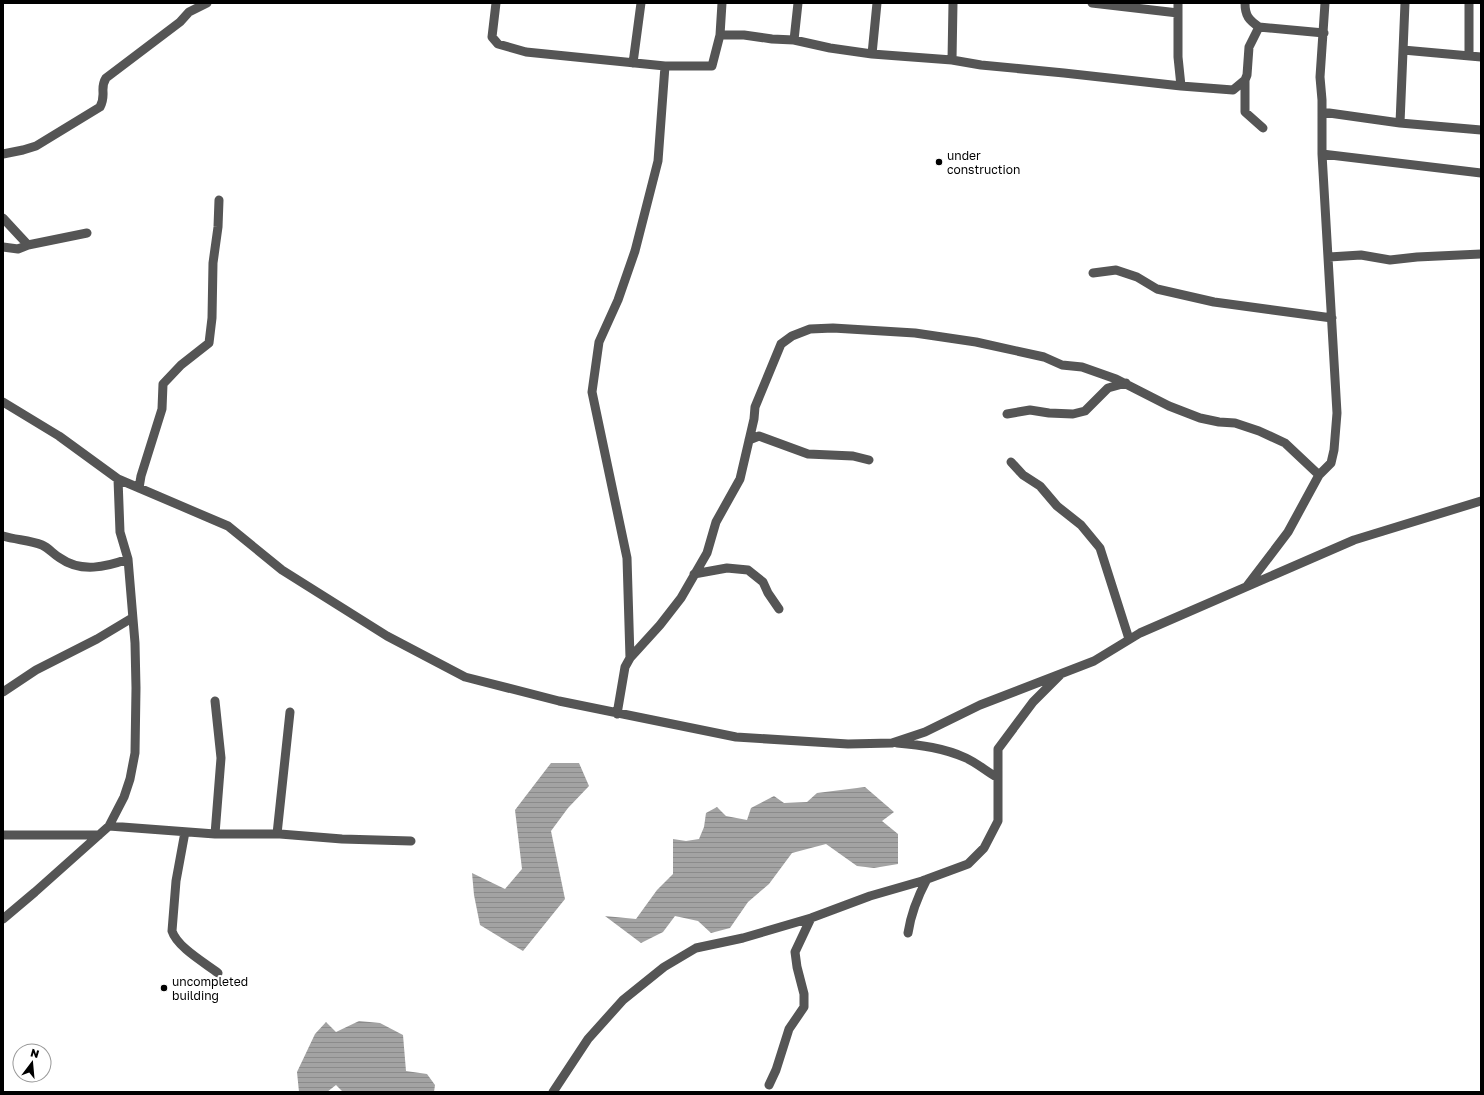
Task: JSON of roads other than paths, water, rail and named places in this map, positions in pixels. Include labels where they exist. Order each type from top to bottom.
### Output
[{"type":"street","points":[[3,154],[36,146],[100,107],[104,95],[102,87],[106,78],[180,22],[189,12],[207,3]]},
{"type":"street","points":[[496,3],[492,37],[498,44],[526,52],[665,66],[712,66],[720,36],[722,3]]},
{"type":"street","points":[[633,63],[641,3]]},
{"type":"street","points":[[794,40],[798,3]]},
{"type":"street","points":[[872,54],[877,3]]},
{"type":"street","points":[[952,60],[953,3]]},
{"type":"street","points":[[1092,3],[1178,13]]},
{"type":"street","points":[[1178,3],[1178,57],[1181,86]]},
{"type":"street","points":[[1245,3],[1246,16],[1249,21],[1259,27],[1324,33]]},
{"type":"street","points":[[1246,587],[1288,532],[1319,475],[1331,463],[1334,450],[1337,412],[1332,356],[1333,337],[1322,154],[1320,77],[1325,3]]},
{"type":"street","points":[[1400,123],[1405,3]]},
{"type":"street","points":[[1469,3],[1469,56]]},
{"type":"street","points":[[1259,27],[1249,47],[1247,75],[1245,80],[1245,112],[1262,128]]},
{"type":"street","points":[[720,36],[744,35],[794,40],[830,48],[872,54],[952,60],[981,65],[1181,86],[1234,90],[1245,80]]},
{"type":"street","points":[[1403,50],[1481,57]]},
{"type":"street","points":[[630,658],[628,558],[592,392],[599,342],[618,300],[635,251],[658,161],[665,66]]},
{"type":"street","points":[[1322,112],[1400,123],[1481,130]]},
{"type":"street","points":[[1322,154],[1481,173]]},
{"type":"street","points":[[139,488],[141,476],[162,409],[163,384],[181,365],[209,343],[212,318],[213,263],[218,227],[219,200]]},
{"type":"street","points":[[3,218],[28,245]]},
{"type":"street","points":[[3,247],[18,249],[28,245],[87,233]]},
{"type":"street","points":[[1329,257],[1361,255],[1390,260],[1417,257],[1481,254]]},
{"type":"street","points":[[1093,273],[1116,270],[1138,277],[1157,289],[1214,302],[1332,318]]},
{"type":"street","points":[[617,714],[625,666],[630,658],[660,625],[681,598],[694,574],[708,553],[716,522],[740,479],[754,420],[755,407],[781,344],[792,336],[810,329],[833,328],[915,333],[976,342],[1044,357],[1062,365],[1082,367],[1097,371],[1126,383],[1169,406],[1200,418],[1235,423],[1259,431],[1285,443],[1319,475]]},
{"type":"street","points":[[1007,414],[1030,410],[1049,413],[1073,414],[1085,411],[1108,388],[1126,383]]},
{"type":"street","points":[[3,402],[59,436],[118,479],[228,526],[282,570],[386,636],[466,677],[617,714],[736,737],[848,744],[892,743],[920,745],[947,751],[968,759],[998,778]]},
{"type":"street","points":[[749,440],[760,436],[808,454],[853,456],[869,460]]},
{"type":"street","points":[[1011,462],[1023,475],[1040,486],[1057,506],[1081,525],[1100,548],[1129,639]]},
{"type":"street","points":[[3,919],[109,826],[124,797],[130,779],[135,753],[135,643],[128,558],[120,532],[118,479]]},
{"type":"street","points":[[892,743],[925,732],[980,705],[1094,661],[1140,633],[1354,540],[1481,501]]},
{"type":"street","points":[[3,536],[41,544],[71,564],[82,566],[96,567],[110,565],[128,558]]},
{"type":"street","points":[[694,574],[727,568],[748,570],[763,582],[768,594],[779,608]]},
{"type":"street","points":[[3,692],[36,670],[79,649],[132,618]]},
{"type":"street","points":[[553,1092],[588,1038],[623,1000],[664,967],[696,948],[744,938],[811,918],[870,896],[927,879],[968,864],[984,848],[998,821],[998,749],[1034,702],[1062,673]]},
{"type":"street","points":[[215,701],[221,758],[215,834]]},
{"type":"street","points":[[277,834],[290,712]]},
{"type":"street","points":[[109,826],[215,834],[277,834],[411,841]]},
{"type":"street","points":[[185,832],[174,896],[172,931],[174,937],[180,944],[218,973]]},
{"type":"street","points":[[3,835],[99,835]]},
{"type":"street","points":[[908,932],[910,918],[927,879]]},
{"type":"street","points":[[769,1085],[776,1070],[789,1029],[804,1007],[804,994],[795,952],[811,918]]},
{"type":"place","name":"under construction","points":[[939,162]]},
{"type":"place","name":"uncompleted building","points":[[164,988]]}]
